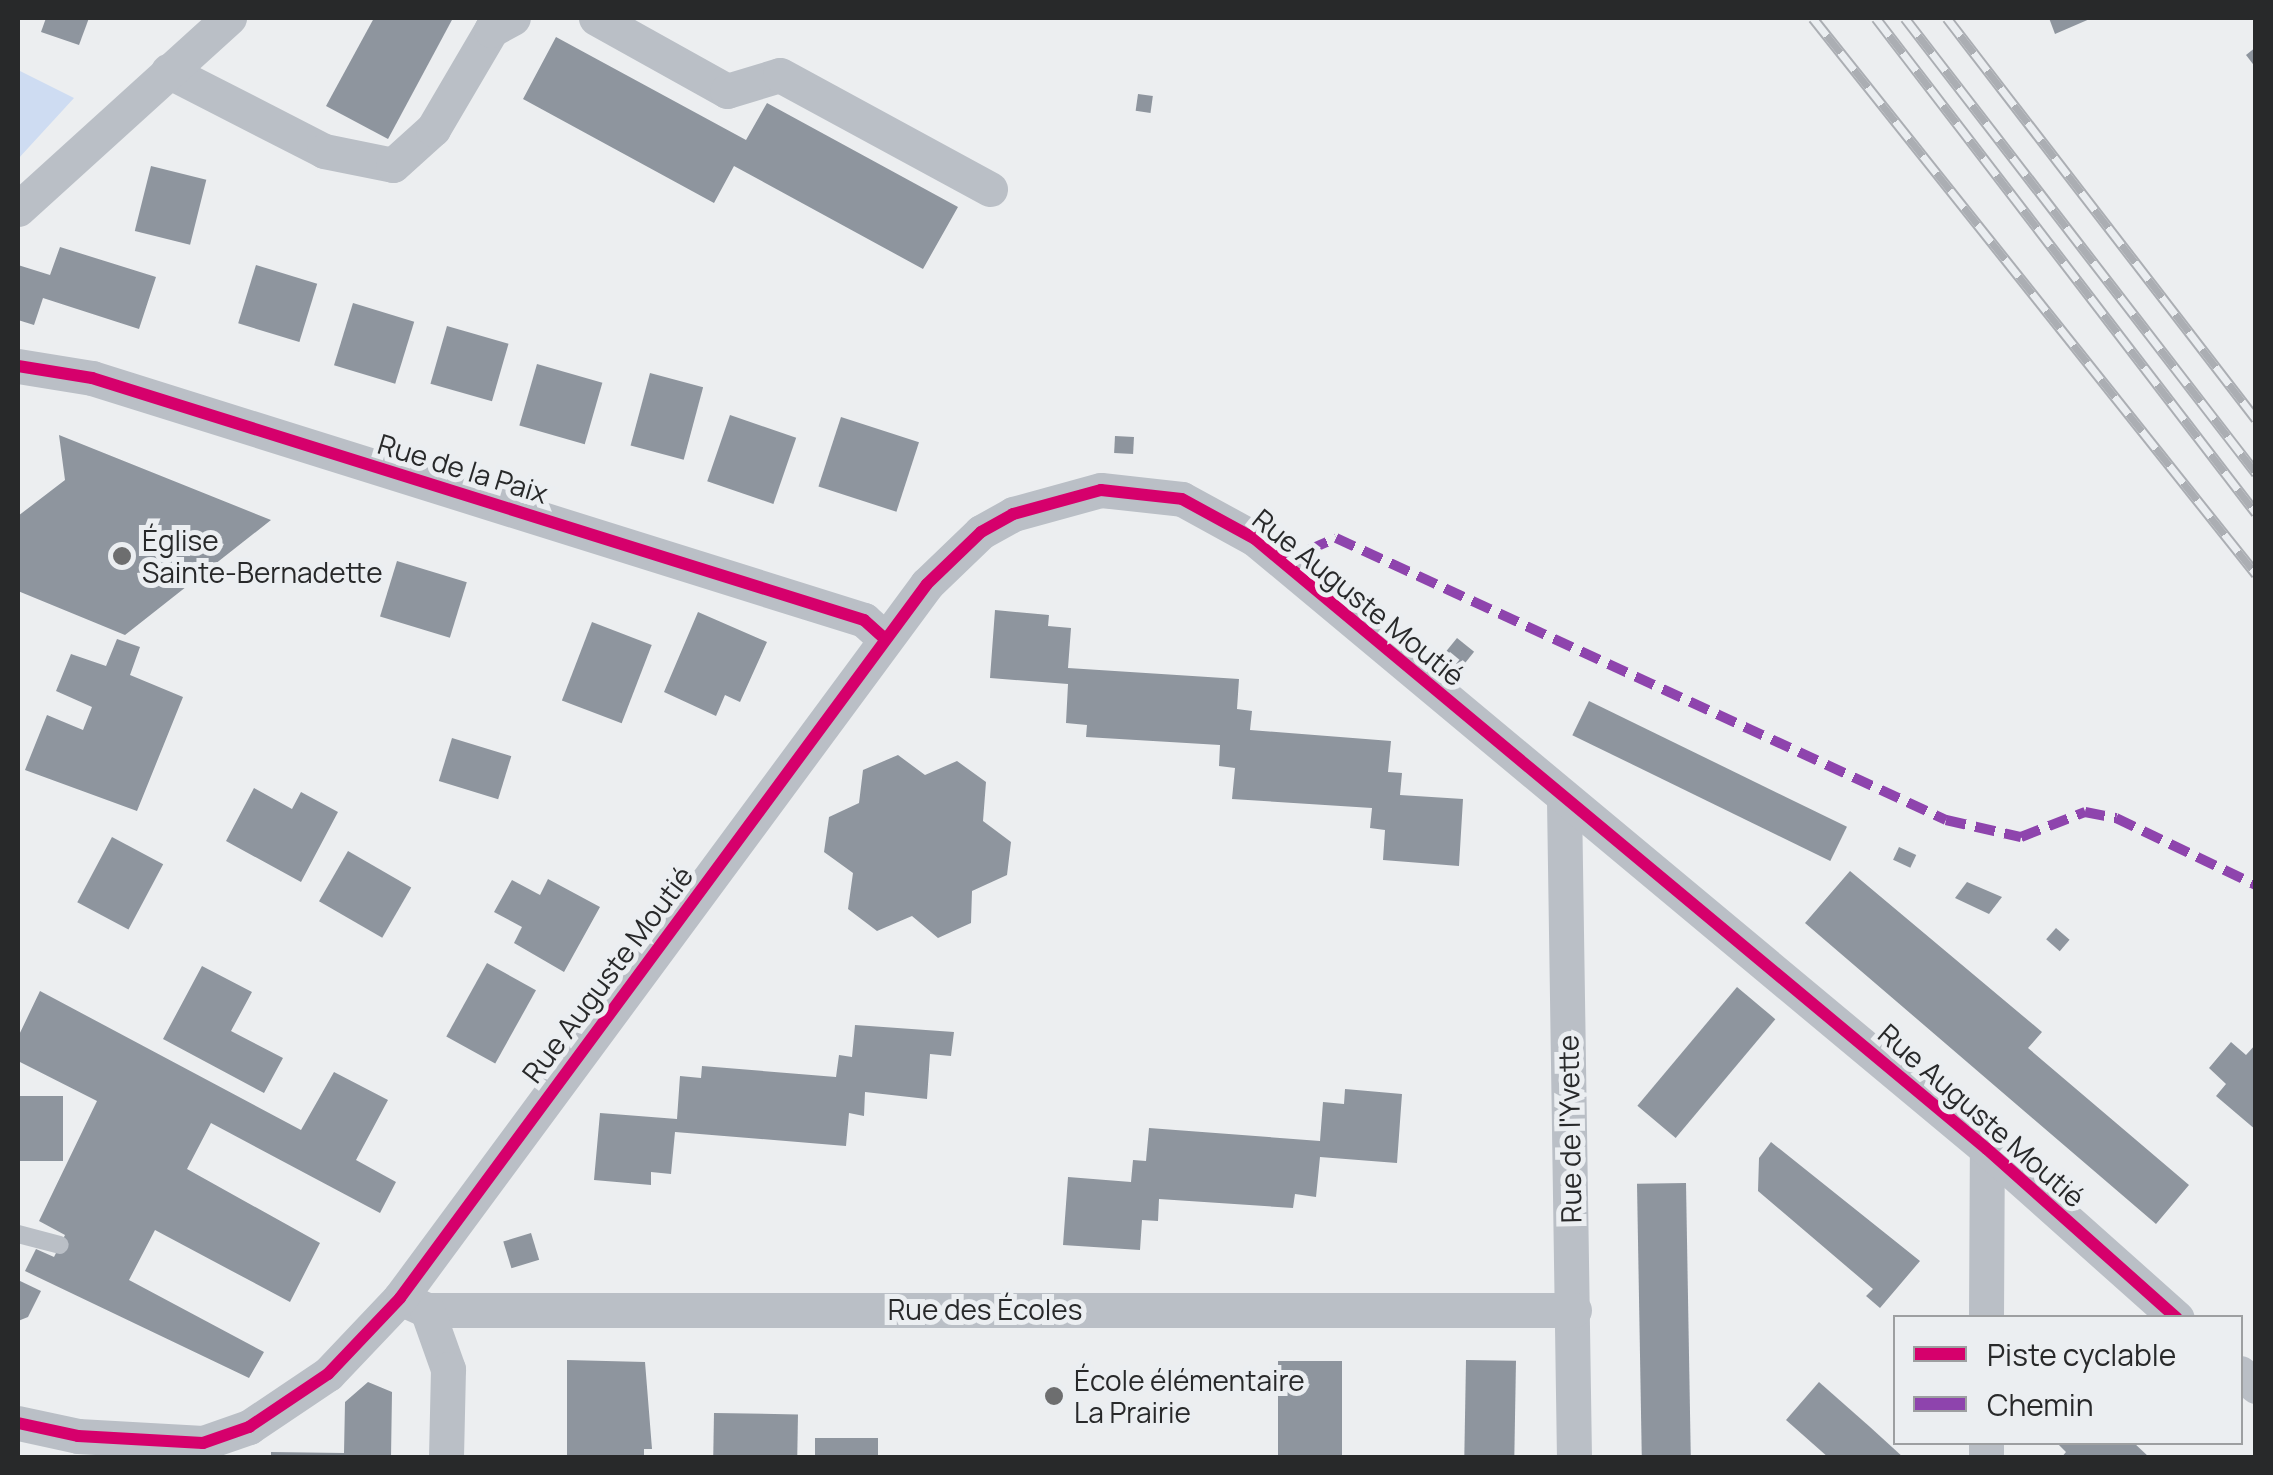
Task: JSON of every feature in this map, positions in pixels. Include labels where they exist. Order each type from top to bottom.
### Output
[{"type":"street","points":[[18,210],[229,18]]},
{"type":"street","points":[[168,71],[324,151],[393,165],[433,129],[491,30],[514,18]]},
{"type":"street","points":[[596,18],[726,90],[780,74],[990,189]]},
{"type":"street","name":"Rue de la Paix","points":[[18,366],[92,378],[826,608],[864,620],[886,639]]},
{"type":"street","name":"Rue Auguste Moutié","points":[[18,1423],[174,1446],[226,1438],[328,1374],[413,1304],[886,639],[955,554],[1013,514],[1101,490],[1182,499],[1255,540],[1987,1149],[2175,1315]]},
{"type":"street","name":"Rue de l'Yvette","points":[[1564,800],[1574,1458]]},
{"type":"street","points":[[1986,1315],[1987,1149]]},
{"type":"street","points":[[413,1304],[448,1369],[446,1458]]},
{"type":"street","name":"Rue des Écoles","points":[[413,1304],[1574,1310]]},
{"type":"lane","points":[[18,1234],[60,1245]]},
{"type":"shaded area","points":[[18,70],[74,98],[18,159]]},
{"type":"building","points":[[46,18],[89,18],[79,45],[41,32]]},
{"type":"building","points":[[374,18],[453,18],[388,139],[326,106]]},
{"type":"building","points":[[2049,18],[2092,18],[2055,34]]},
{"type":"building","points":[[556,37],[746,140],[767,103],[958,207],[923,269],[734,166],[714,203],[523,99]]},
{"type":"building","points":[[2256,47],[2256,68],[2246,55]]},
{"type":"building","points":[[1138,94],[1153,96],[1150,113],[1136,111]]},
{"type":"building","points":[[151,166],[206,180],[190,245],[135,231]]},
{"type":"building","points":[[60,247],[156,277],[139,329],[43,298],[34,325],[18,320],[18,265],[50,275]]},
{"type":"building","points":[[256,265],[317,284],[299,342],[238,323]]},
{"type":"building","points":[[353,303],[414,322],[395,384],[334,365]]},
{"type":"building","points":[[447,326],[509,344],[492,401],[430,384]]},
{"type":"building","points":[[537,364],[602,383],[585,444],[519,426]]},
{"type":"building","points":[[650,373],[703,387],[684,460],[631,445]]},
{"type":"building","points":[[730,415],[796,438],[773,504],[707,481]]},
{"type":"building","points":[[841,417],[919,442],[896,512],[818,486]]},
{"type":"building","name":"Église Sainte-Bernadette","points":[[59,435],[271,520],[125,635],[18,591],[18,516],[65,480]]},
{"type":"building","points":[[1115,436],[1134,437],[1133,454],[1114,453]]},
{"type":"building","points":[[397,561],[467,582],[450,638],[380,616]]},
{"type":"building","points":[[995,610],[1049,615],[1048,626],[1071,628],[1068,668],[1239,679],[1237,709],[1252,711],[1250,730],[1391,741],[1388,772],[1402,773],[1400,795],[1463,799],[1459,866],[1383,860],[1385,830],[1370,828],[1372,808],[1232,799],[1235,768],[1219,766],[1220,745],[1086,737],[1087,725],[1066,723],[1068,684],[990,678]]},
{"type":"building","points":[[698,612],[767,642],[740,702],[725,695],[716,716],[664,692]]},
{"type":"building","points":[[592,622],[652,645],[622,723],[562,700]]},
{"type":"building","points":[[1457,638],[1474,652],[1461,668],[1444,654]]},
{"type":"building","points":[[117,639],[140,647],[130,675],[183,697],[137,811],[25,770],[47,715],[83,730],[92,707],[56,691],[71,654],[106,666]]},
{"type":"building","points":[[1589,701],[1847,827],[1830,861],[1572,735]]},
{"type":"building","points":[[452,738],[511,756],[498,799],[439,781]]},
{"type":"building","points":[[898,755],[925,775],[957,761],[986,782],[983,821],[1011,842],[1007,875],[972,891],[971,923],[938,938],[912,916],[877,931],[848,909],[853,873],[824,852],[829,817],[859,803],[863,770]]},
{"type":"building","points":[[254,788],[292,809],[301,792],[338,812],[301,882],[226,841]]},
{"type":"building","points":[[112,837],[163,864],[128,930],[77,902]]},
{"type":"building","points":[[1899,847],[1916,855],[1910,868],[1893,860]]},
{"type":"building","points":[[348,851],[411,888],[382,938],[319,901]]},
{"type":"building","points":[[1850,871],[2042,1032],[2028,1048],[2189,1185],[2156,1224],[1805,923]]},
{"type":"building","points":[[548,879],[600,907],[564,972],[514,943],[522,927],[494,912],[512,880],[540,895]]},
{"type":"building","points":[[1967,882],[2002,897],[1989,914],[1955,898]]},
{"type":"building","points":[[2056,928],[2070,940],[2060,951],[2046,939]]},
{"type":"building","points":[[487,963],[536,990],[495,1064],[446,1036]]},
{"type":"building","points":[[202,966],[252,992],[231,1031],[283,1058],[264,1093],[163,1039]]},
{"type":"building","points":[[1737,987],[1775,1019],[1676,1138],[1637,1106]]},
{"type":"building","points":[[40,991],[301,1130],[334,1072],[388,1100],[356,1160],[396,1182],[380,1213],[211,1123],[187,1169],[320,1243],[290,1302],[155,1230],[129,1280],[264,1352],[249,1378],[25,1271],[36,1249],[54,1257],[65,1235],[39,1221],[97,1101],[18,1061],[18,1037]]},
{"type":"building","points":[[855,1025],[954,1032],[951,1056],[930,1054],[927,1099],[865,1092],[864,1116],[849,1113],[846,1146],[675,1132],[671,1174],[651,1172],[651,1185],[594,1180],[600,1113],[677,1119],[680,1076],[701,1078],[702,1066],[836,1077],[839,1055],[852,1057]]},
{"type":"building","points":[[2231,1042],[2246,1055],[2256,1044],[2256,1130],[2216,1096],[2226,1084],[2209,1068]]},
{"type":"building","points":[[1345,1089],[1402,1094],[1397,1163],[1320,1157],[1316,1197],[1295,1194],[1293,1208],[1159,1199],[1158,1221],[1142,1220],[1140,1250],[1063,1245],[1068,1177],[1131,1182],[1133,1160],[1146,1161],[1149,1128],[1320,1141],[1323,1102],[1344,1104]]},
{"type":"building","points":[[18,1096],[63,1096],[63,1161],[18,1161]]},
{"type":"building","points":[[1771,1142],[1920,1261],[1880,1308],[1866,1296],[1873,1289],[1758,1191],[1759,1158]]},
{"type":"building","points":[[1686,1183],[1691,1457],[1642,1458],[1637,1184]]},
{"type":"building","points":[[531,1233],[539,1260],[511,1268],[503,1241]]},
{"type":"building","points":[[18,1280],[41,1291],[28,1317],[18,1321]]},
{"type":"building","points":[[567,1360],[645,1362],[652,1449],[644,1449],[644,1458],[567,1458]]},
{"type":"building","points":[[1466,1360],[1516,1361],[1514,1458],[1464,1458]]},
{"type":"building","points":[[1278,1361],[1342,1361],[1342,1458],[1278,1458]]},
{"type":"building","points":[[368,1382],[392,1392],[391,1458],[271,1458],[271,1452],[344,1453],[345,1402]]},
{"type":"building","points":[[1819,1382],[1904,1458],[1829,1458],[1786,1420]]},
{"type":"building","points":[[714,1413],[798,1414],[797,1458],[713,1458]]},
{"type":"building","points":[[815,1438],[878,1438],[878,1458],[815,1458]]},
{"type":"building","points":[[2059,1445],[2136,1445],[2150,1458],[2061,1458],[2066,1452]]},
{"type":"railway","points":[[1813,18],[2256,574]]},
{"type":"railway","points":[[1876,18],[2256,513]]},
{"type":"railway","points":[[1905,18],[2256,473]]},
{"type":"railway","points":[[1947,18],[2256,419]]},
{"type":"marked path","points":[[1281,562],[1336,538],[1946,820],[2021,837],[2085,812],[2116,818],[2256,885]]},
{"type":"cycle path","points":[[18,366],[92,378],[864,620],[885,639]]},
{"type":"cycle path","points":[[18,1423],[78,1436],[203,1443],[249,1427],[328,1374],[400,1298],[927,584],[981,532],[1013,514],[1101,490],[1182,499],[1255,539],[1987,1149],[2174,1315]]},
{"type":"place","name":"Église Sainte-Bernadette","points":[[122,556]]},
{"type":"place","name":"École élémentaire La Prairie","points":[[1054,1396]]}]
